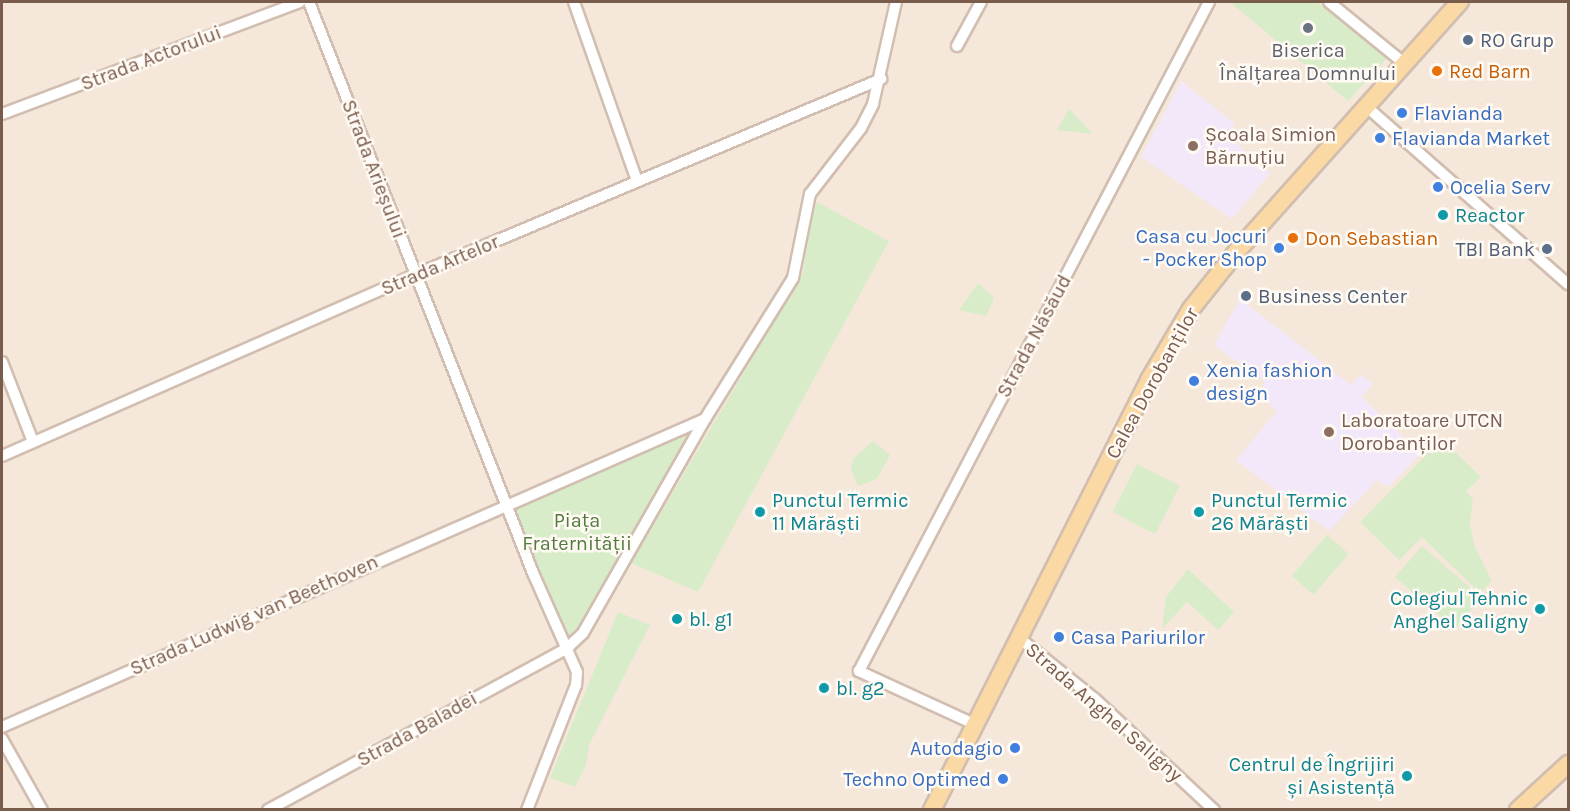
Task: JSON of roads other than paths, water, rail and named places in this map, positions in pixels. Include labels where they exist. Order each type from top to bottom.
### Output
[{"type":"main road","name":"Calea Dorobanților","points":[[932,810],[1149,380],[1191,309],[1238,250],[1460,2]]},
{"type":"main road","points":[[1518,810],[1569,764]]},
{"type":"street","name":"Strada Actorului","points":[[2,114],[300,2]]},
{"type":"street","name":"Strada Arieșului","points":[[309,2],[507,503]]},
{"type":"street","points":[[574,2],[637,181]]},
{"type":"street","points":[[566,649],[593,618],[705,419],[793,278],[810,194],[861,128],[881,79],[896,2]]},
{"type":"street","points":[[957,46],[981,2]]},
{"type":"street","name":"Strada Năsăud","points":[[974,724],[859,670],[1209,2]]},
{"type":"street","points":[[1329,2],[1405,64]]},
{"type":"street","name":"Strada Artelor","points":[[2,456],[415,275],[881,79]]},
{"type":"street","points":[[1367,108],[1569,284]]},
{"type":"street","points":[[2,362],[33,442]]},
{"type":"street","points":[[527,810],[576,685],[577,672],[507,503],[705,419]]},
{"type":"street","name":"Strada Ludwig van Beethoven","points":[[2,727],[507,503]]},
{"type":"street","name":"Strada Anghel Saligny","points":[[1019,638],[1095,699],[1214,810]]},
{"type":"street","name":"Strada Baladei","points":[[268,810],[566,649]]},
{"type":"street","points":[[2,739],[42,810]]},
{"type":"place","name":"Biserica Înălțarea Domnului","points":[[1308,28]]},
{"type":"place","name":"RO Grup","points":[[1468,40]]},
{"type":"place","name":"Red Barn","points":[[1437,71]]},
{"type":"place","name":"Flavianda","points":[[1402,113]]},
{"type":"place","name":"Flavianda Market","points":[[1380,138]]},
{"type":"place","name":"Școala Simion Bărnuțiu","points":[[1193,146]]},
{"type":"place","name":"Ocelia Serv","points":[[1438,187]]},
{"type":"place","name":"Reactor","points":[[1443,215]]},
{"type":"place","name":"Don Sebastian","points":[[1293,238]]},
{"type":"place","name":"Casa cu Jocuri - Pocker Shop","points":[[1279,248]]},
{"type":"place","name":"TBI Bank","points":[[1547,249]]},
{"type":"place","name":"Business Center","points":[[1246,296]]},
{"type":"place","name":"Xenia fashion design","points":[[1194,381]]},
{"type":"place","name":"Laboratoare UTCN Dorobanților","points":[[1329,432]]},
{"type":"place","name":"Punctul Termic 11 Mărăști","points":[[760,512]]},
{"type":"place","name":"Punctul Termic 26 Mărăști","points":[[1199,512]]},
{"type":"place","name":"Colegiul Tehnic Anghel Saligny","points":[[1540,609]]},
{"type":"place","name":"bl. g1","points":[[677,619]]},
{"type":"place","name":"Casa Pariurilor","points":[[1059,637]]},
{"type":"place","name":"bl. g2","points":[[824,688]]},
{"type":"place","name":"Autodagio","points":[[1015,748]]},
{"type":"place","name":"Centrul de Îngrijiri și Asistență","points":[[1407,776]]},
{"type":"place","name":"Techno Optimed","points":[[1003,779]]},
{"type":"park label","name":"Piața Fraternității","points":[[577,532]]}]
